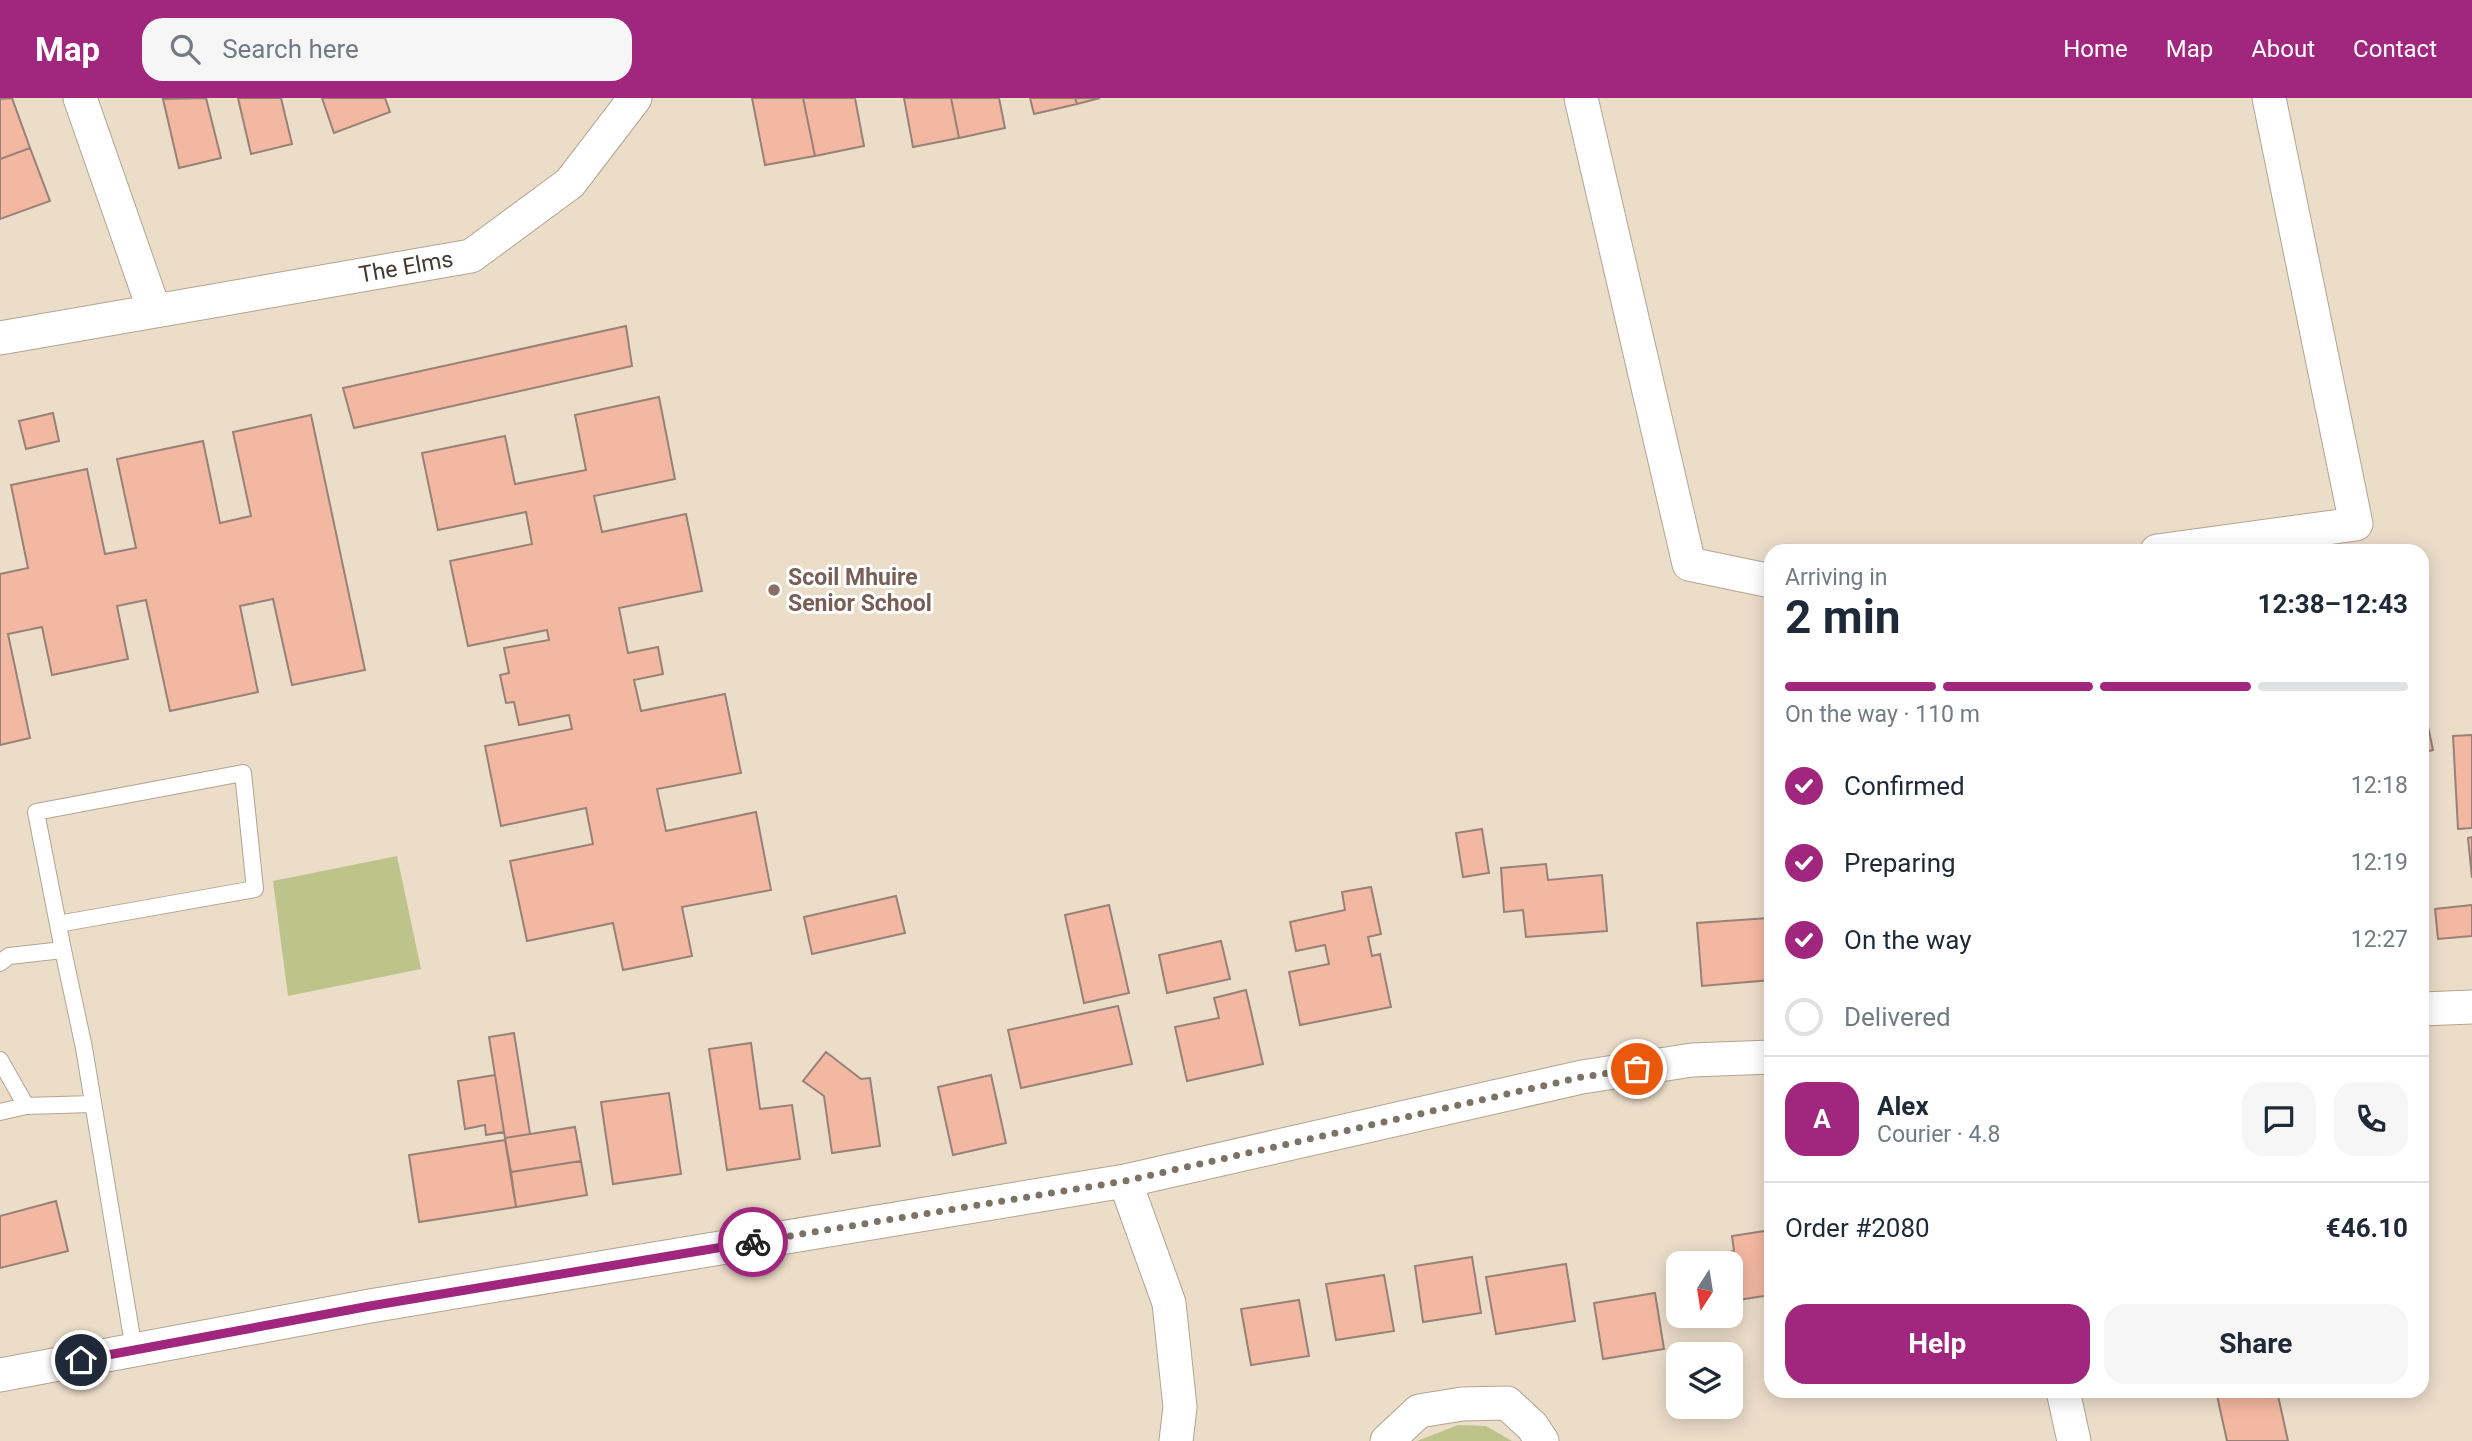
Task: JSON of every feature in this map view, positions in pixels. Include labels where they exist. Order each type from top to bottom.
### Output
[{"type":"street","points":[[80,98],[155,310]]},
{"type":"street","name":"The Elms","points":[[0,338],[471,256],[570,183],[635,98]]},
{"type":"street","points":[[1581,98],[1689,564],[1764,580]]},
{"type":"street","points":[[2209,544],[2356,524],[2269,98]]},
{"type":"street","points":[[2429,1009],[2472,1007]]},
{"type":"street","points":[[0,1375],[370,1306],[1125,1181],[1582,1077],[1692,1060],[1764,1057]]},
{"type":"street","points":[[1125,1181],[1169,1303],[1180,1407],[1176,1441]]},
{"type":"street","points":[[2065,1398],[2074,1441]]},
{"type":"street","points":[[1387,1441],[1419,1411],[1462,1404],[1507,1403],[1532,1426],[1542,1441]]},
{"type":"lane","points":[[58,924],[255,889],[243,773],[36,812],[92,1104],[134,1350]]},
{"type":"lane","points":[[0,963],[9,956],[63,950]]},
{"type":"lane","points":[[0,1060],[26,1106]]},
{"type":"lane","points":[[0,1112],[26,1106],[92,1104]]},
{"type":"green space","points":[[397,856],[421,969],[288,996],[273,881]]},
{"type":"green space","points":[[1458,1425],[1486,1426],[1512,1441],[1417,1441]]},
{"type":"building","points":[[12,98],[30,148],[0,159],[0,99]]},
{"type":"building","points":[[206,98],[221,158],[179,168],[163,99]]},
{"type":"building","points":[[238,98],[281,98],[292,144],[251,154]]},
{"type":"building","points":[[322,98],[385,98],[390,112],[334,133]]},
{"type":"building","points":[[752,98],[803,98],[815,156],[765,165]]},
{"type":"building","points":[[803,98],[855,98],[864,146],[815,156]]},
{"type":"building","points":[[904,98],[951,98],[959,138],[913,147]]},
{"type":"building","points":[[951,98],[999,98],[1005,128],[959,138]]},
{"type":"building","points":[[1030,98],[1075,98],[1077,104],[1034,114]]},
{"type":"building","points":[[1075,98],[1100,98],[1077,104]]},
{"type":"building","points":[[30,148],[50,201],[0,219],[0,159]]},
{"type":"building","points":[[626,326],[632,366],[354,428],[343,388]]},
{"type":"building","points":[[659,397],[675,479],[594,496],[602,532],[686,514],[702,591],[619,608],[628,653],[658,647],[663,674],[634,680],[641,711],[725,694],[741,773],[657,789],[666,831],[756,812],[771,890],[682,907],[692,956],[623,970],[613,923],[527,941],[510,861],[593,844],[586,808],[501,826],[485,746],[572,729],[569,715],[519,725],[514,702],[506,703],[500,675],[509,673],[504,648],[549,640],[547,630],[468,646],[450,561],[532,544],[526,512],[438,530],[422,453],[505,436],[515,484],[586,470],[575,415]]},
{"type":"building","points":[[53,413],[59,441],[26,449],[19,421]]},
{"type":"building","points":[[311,415],[365,670],[292,685],[273,599],[240,606],[258,692],[170,711],[146,600],[117,606],[128,659],[52,675],[42,627],[8,634],[30,738],[0,745],[0,574],[28,568],[11,485],[87,469],[105,554],[136,548],[117,459],[203,441],[220,523],[251,516],[233,432]]},
{"type":"building","points":[[2429,731],[2433,750],[2429,751]]},
{"type":"building","points":[[2472,735],[2472,828],[2458,829],[2453,736]]},
{"type":"building","points":[[1482,829],[1489,873],[1463,877],[1456,833]]},
{"type":"building","points":[[2472,837],[2472,878],[2468,838]]},
{"type":"building","points":[[1546,864],[1548,880],[1602,875],[1607,931],[1526,937],[1523,910],[1504,912],[1501,868]]},
{"type":"building","points":[[1371,887],[1381,934],[1368,937],[1372,956],[1380,954],[1391,1007],[1300,1025],[1289,972],[1329,964],[1325,945],[1296,951],[1290,922],[1345,910],[1342,892]]},
{"type":"building","points":[[896,896],[905,933],[812,954],[804,917]]},
{"type":"building","points":[[1109,905],[1129,993],[1084,1003],[1065,915]]},
{"type":"building","points":[[2472,905],[2472,936],[2438,939],[2435,909]]},
{"type":"building","points":[[1764,918],[1764,981],[1702,986],[1697,923]]},
{"type":"building","points":[[1221,941],[1230,979],[1167,993],[1159,955]]},
{"type":"building","points":[[1246,990],[1263,1064],[1187,1081],[1175,1027],[1219,1018],[1214,998]]},
{"type":"building","points":[[1118,1006],[1132,1064],[1021,1088],[1008,1030]]},
{"type":"building","points":[[514,1033],[530,1134],[505,1138],[489,1037]]},
{"type":"building","points":[[751,1043],[760,1109],[792,1105],[800,1159],[727,1170],[709,1049]]},
{"type":"building","points":[[826,1052],[861,1079],[870,1078],[880,1146],[832,1153],[824,1096],[803,1081]]},
{"type":"building","points":[[495,1075],[504,1132],[486,1135],[485,1125],[465,1129],[458,1081]]},
{"type":"building","points":[[991,1075],[1006,1143],[953,1155],[938,1087]]},
{"type":"building","points":[[669,1093],[681,1174],[613,1184],[601,1102]]},
{"type":"building","points":[[575,1127],[581,1161],[511,1172],[505,1138]]},
{"type":"building","points":[[505,1140],[516,1207],[419,1222],[409,1155]]},
{"type":"building","points":[[581,1161],[587,1195],[516,1207],[511,1172]]},
{"type":"building","points":[[56,1201],[68,1251],[0,1268],[0,1216]]},
{"type":"building","points":[[1764,1231],[1764,1296],[1743,1299],[1743,1251],[1734,1251],[1732,1236]]},
{"type":"building","points":[[1472,1257],[1481,1313],[1423,1322],[1415,1266]]},
{"type":"building","points":[[1566,1264],[1575,1321],[1496,1334],[1486,1277]]},
{"type":"building","points":[[1384,1275],[1394,1331],[1336,1340],[1326,1284]]},
{"type":"building","points":[[1655,1293],[1664,1349],[1603,1359],[1594,1303]]},
{"type":"building","points":[[1299,1300],[1309,1356],[1251,1365],[1241,1309]]},
{"type":"building","points":[[2218,1398],[2279,1398],[2288,1441],[2227,1441]]},
{"type":"way so far","points":[[753,1242],[1125,1181],[1582,1077],[1637,1069]]},
{"type":"place","name":"Scoil Mhuire Senior School","points":[[774,590]]},
{"type":"route","points":[[81,1360],[370,1306],[753,1242]]}]
